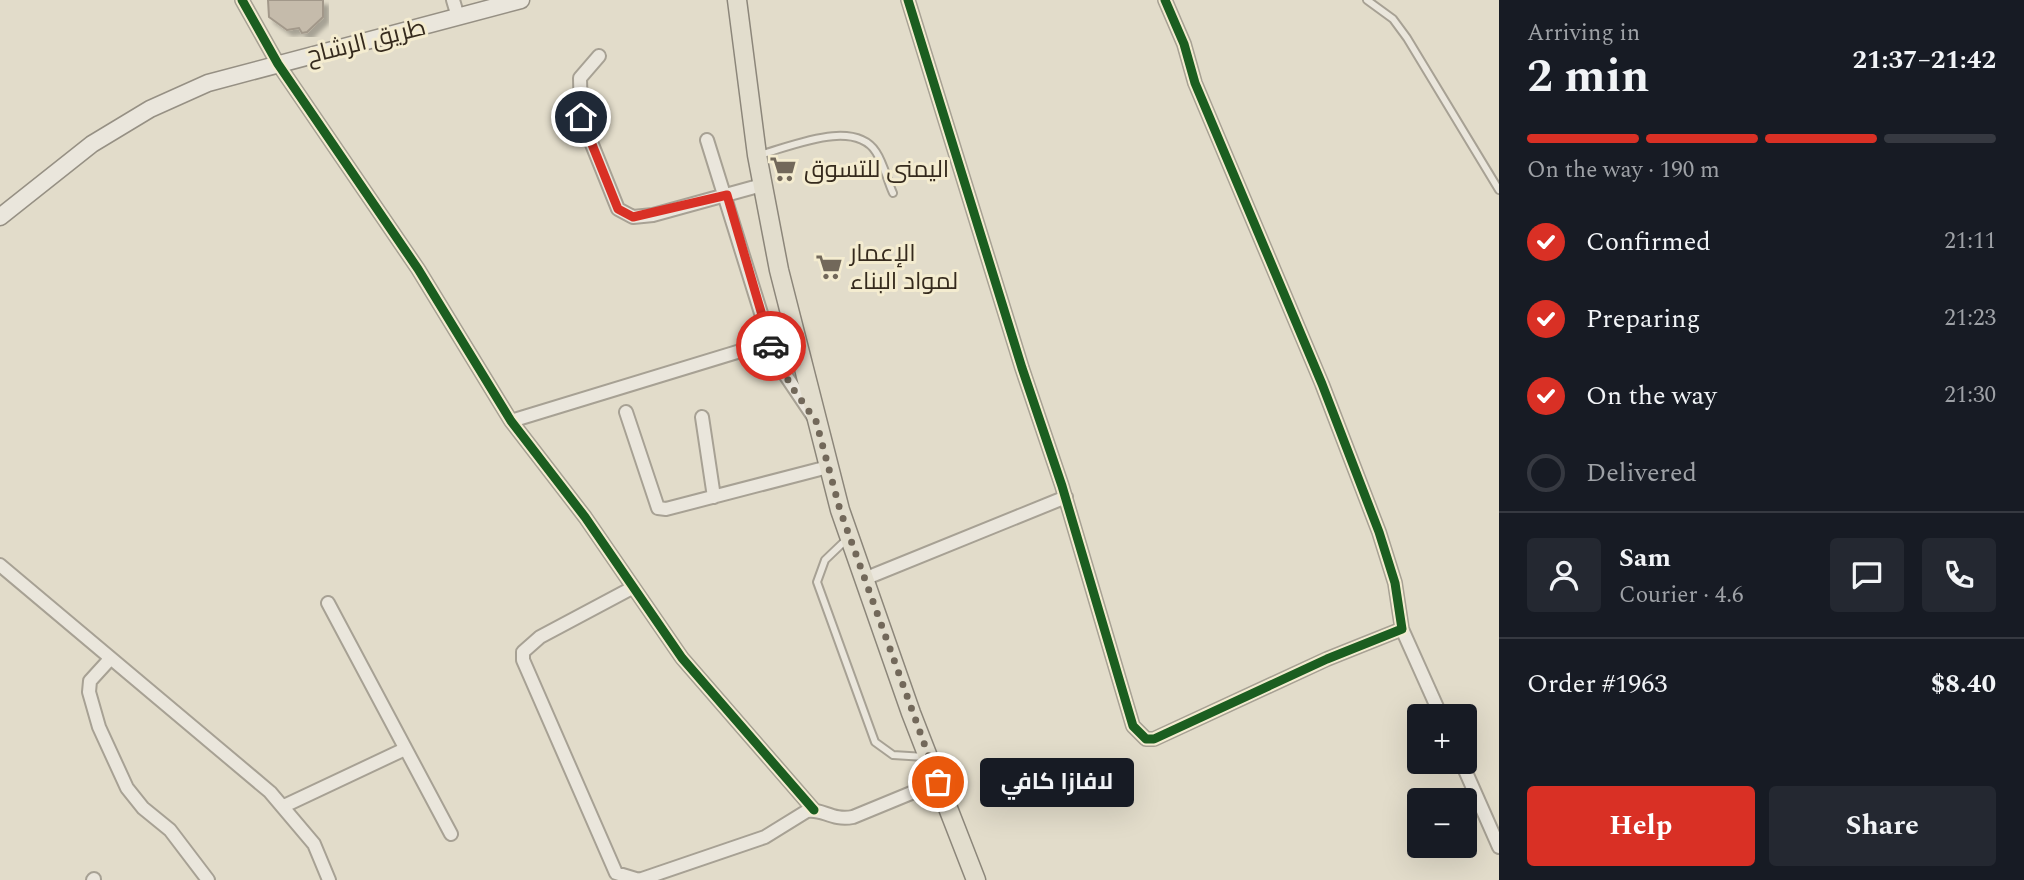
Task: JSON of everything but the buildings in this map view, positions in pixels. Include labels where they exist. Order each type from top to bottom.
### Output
[{"type":"main road","name":"طريق الرشاح","points":[[3,209],[92,144],[150,109],[208,83],[521,0]]},
{"type":"main road","points":[[730,0],[741,26]]},
{"type":"main road","points":[[737,0],[762,185],[785,298],[828,467],[864,579],[976,880]]},
{"type":"main road","points":[[741,26],[744,0]]},
{"type":"street","points":[[242,0],[278,64],[418,270],[511,421],[585,517],[682,658],[814,810],[831,818],[853,817],[938,782]]},
{"type":"street","points":[[453,0],[458,17]]},
{"type":"street","points":[[908,0],[1022,368],[1066,497],[1133,726],[1146,739],[1163,737],[1284,678],[1402,629]]},
{"type":"street","points":[[1165,0],[1184,44],[1195,83],[1316,371],[1374,520],[1395,583],[1402,629],[1436,704]]},
{"type":"street","points":[[599,56],[580,78],[581,117],[618,209],[633,217],[762,185]]},
{"type":"street","points":[[707,140],[727,195],[770,342],[787,378],[816,421]]},
{"type":"street","points":[[511,421],[770,342]]},
{"type":"street","points":[[626,412],[658,508],[714,497],[828,467]]},
{"type":"street","points":[[702,417],[714,497]]},
{"type":"street","points":[[864,579],[1066,497]]},
{"type":"street","points":[[0,565],[284,806],[314,844],[329,880]]},
{"type":"street","points":[[632,588],[549,632],[526,646],[523,652],[523,660],[616,876],[639,880],[765,837],[800,814],[814,810]]},
{"type":"street","points":[[328,603],[451,834]]},
{"type":"street","points":[[110,659],[90,681],[89,692],[99,727],[127,788],[144,808],[170,830],[208,880]]},
{"type":"street","points":[[284,806],[405,749]]},
{"type":"street","points":[[1467,774],[1499,847]]},
{"type":"lane","points":[[1367,0],[1393,19],[1408,38],[1499,190]]},
{"type":"lane","points":[[757,155],[849,134],[865,140],[876,152],[893,193]]},
{"type":"lane","points":[[849,537],[825,559],[817,582],[821,594],[875,742],[893,755],[928,757]]},
{"type":"cycle path","points":[[242,0],[278,64],[418,269],[511,421],[585,517],[682,658],[814,810]]},
{"type":"cycle path","points":[[908,0],[1022,368],[1062,486],[1133,726],[1146,739],[1154,739],[1327,659],[1402,629],[1395,583],[1379,532],[1322,384],[1195,83],[1184,44],[1165,0]]},
{"type":"way so far","points":[[771,346],[791,386],[816,421],[840,510],[938,782]]},
{"type":"place","name":"اليمنى للتسوق","points":[[783,169]]},
{"type":"place","name":"الإعمار لمواد البناء","points":[[829,267]]},
{"type":"place","name":"لافازا كافي","points":[[938,782]]},
{"type":"route","points":[[581,117],[606,185],[618,209],[633,217],[653,215],[727,195],[771,346]]}]
